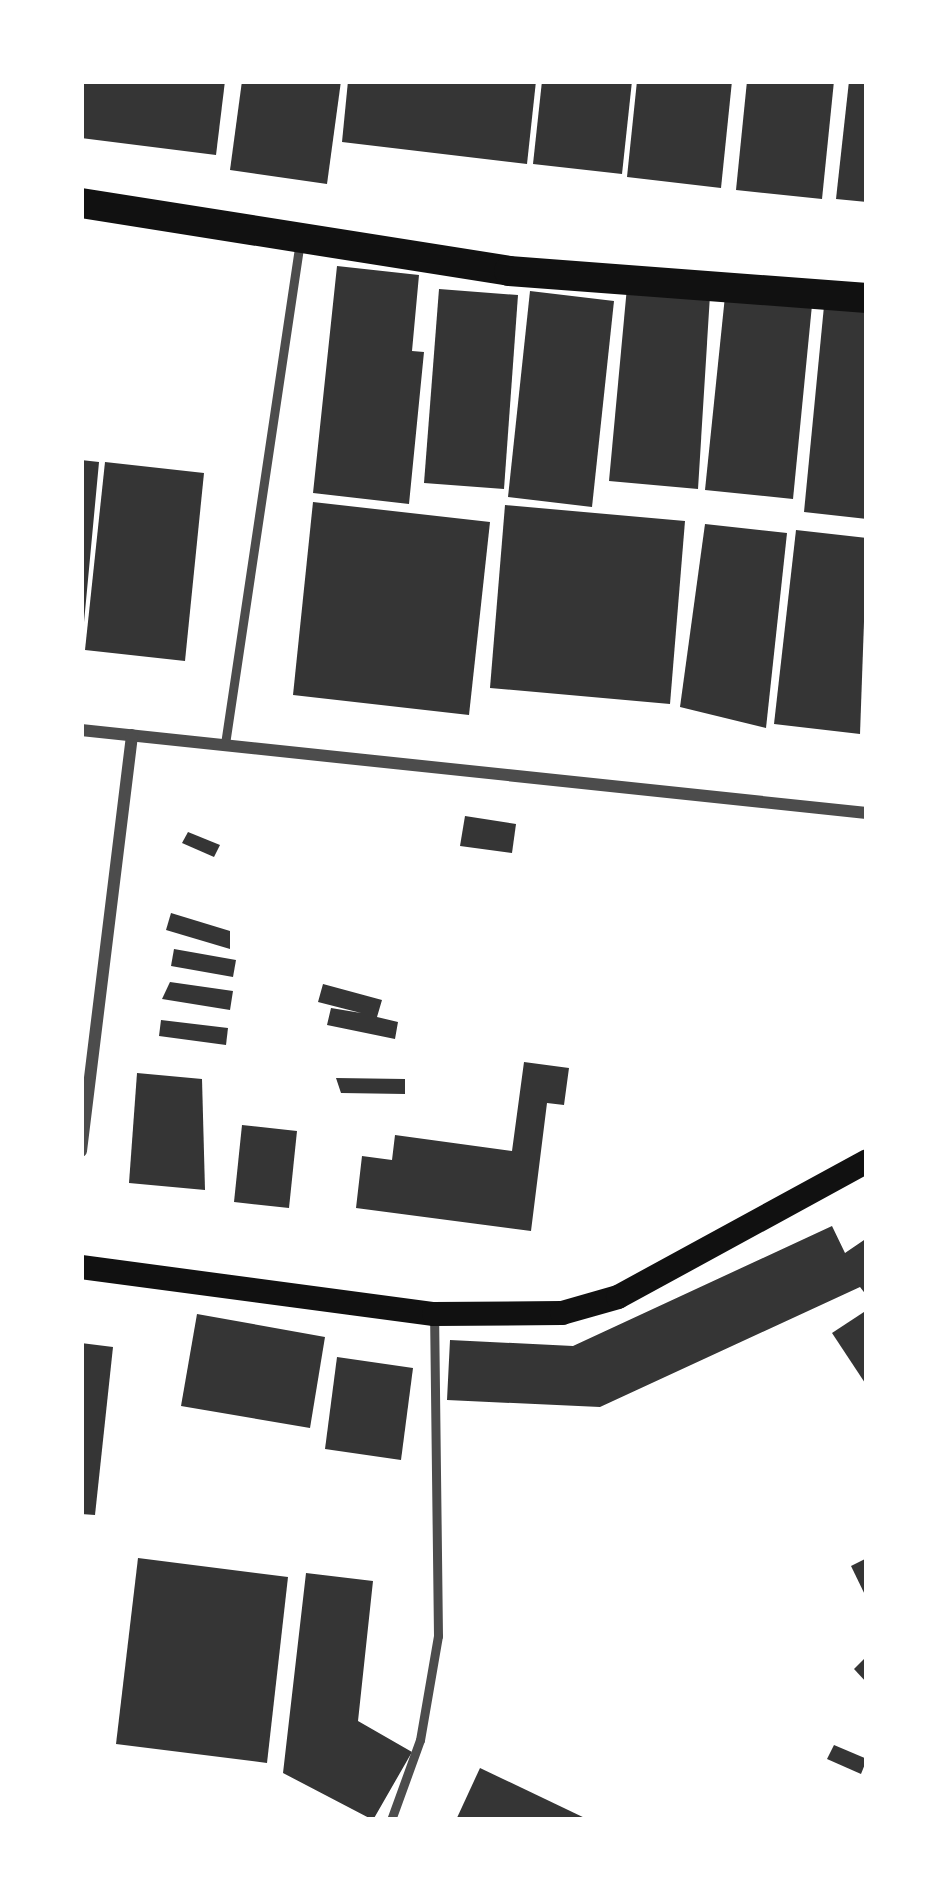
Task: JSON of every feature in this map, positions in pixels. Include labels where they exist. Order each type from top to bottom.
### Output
[{"type":"main road","points":[[81,203],[509,271],[867,298]]},
{"type":"main road","points":[[81,1267],[434,1314],[590,1307],[867,1162]]},
{"type":"street","points":[[81,730],[867,813]]},
{"type":"street","points":[[81,1151],[132,735]]},
{"type":"lane","points":[[225,744],[301,236]]},
{"type":"lane","points":[[391,1820],[438,1636],[434,1314]]},
{"type":"building","points":[[81,81],[225,81],[216,155],[81,138]]},
{"type":"building","points":[[242,81],[341,81],[327,184],[230,170]]},
{"type":"building","points":[[348,81],[536,81],[527,164],[342,142]]},
{"type":"building","points":[[542,81],[632,81],[622,174],[533,164]]},
{"type":"building","points":[[637,81],[732,81],[721,188],[627,177]]},
{"type":"building","points":[[747,81],[834,81],[822,199],[736,190]]},
{"type":"building","points":[[849,81],[867,81],[867,202],[836,199]]},
{"type":"building","points":[[337,266],[419,275],[412,351],[424,352],[409,504],[313,493]]},
{"type":"building","points":[[627,287],[710,295],[698,489],[609,481]]},
{"type":"building","points":[[439,289],[518,295],[504,489],[424,483]]},
{"type":"building","points":[[530,291],[614,301],[592,507],[508,497]]},
{"type":"building","points":[[725,296],[812,305],[793,499],[705,490]]},
{"type":"building","points":[[824,306],[867,311],[867,519],[804,512]]},
{"type":"building","points":[[81,460],[99,462],[84,622],[81,621]]},
{"type":"building","points":[[105,462],[204,473],[185,661],[85,650]]},
{"type":"building","points":[[313,502],[490,522],[469,715],[293,695]]},
{"type":"building","points":[[505,505],[685,521],[670,704],[490,688]]},
{"type":"building","points":[[705,524],[787,533],[766,728],[680,707]]},
{"type":"building","points":[[796,530],[867,538],[860,734],[774,724]]},
{"type":"building","points":[[465,816],[516,824],[512,853],[460,846]]},
{"type":"building","points":[[188,832],[220,845],[214,857],[182,843]]},
{"type":"building","points":[[171,913],[230,931],[230,949],[166,930]]},
{"type":"building","points":[[174,949],[236,960],[233,977],[171,966]]},
{"type":"building","points":[[170,982],[233,991],[230,1010],[162,999]]},
{"type":"building","points":[[323,984],[382,1000],[377,1017],[398,1022],[395,1039],[327,1025],[331,1008],[361,1013],[318,1002]]},
{"type":"building","points":[[161,1020],[228,1028],[226,1045],[159,1036]]},
{"type":"building","points":[[524,1062],[569,1068],[564,1105],[547,1103],[531,1231],[356,1208],[362,1156],[392,1160],[395,1135],[512,1151]]},
{"type":"building","points":[[137,1073],[202,1079],[205,1190],[129,1183]]},
{"type":"building","points":[[336,1078],[405,1079],[405,1094],[341,1093]]},
{"type":"building","points":[[242,1125],[297,1131],[289,1208],[234,1202]]},
{"type":"building","points":[[832,1226],[845,1253],[867,1238],[867,1296],[860,1287],[600,1407],[447,1400],[450,1340],[573,1346]]},
{"type":"building","points":[[867,1310],[867,1386],[832,1333]]},
{"type":"building","points":[[197,1314],[325,1337],[310,1428],[181,1406]]},
{"type":"building","points":[[81,1343],[113,1347],[95,1515],[81,1514]]},
{"type":"building","points":[[337,1357],[413,1368],[401,1460],[325,1449]]},
{"type":"building","points":[[138,1558],[288,1577],[267,1763],[116,1744]]},
{"type":"building","points":[[867,1558],[867,1599],[851,1566]]},
{"type":"building","points":[[306,1573],[373,1581],[358,1721],[412,1752],[373,1820],[283,1773]]},
{"type":"building","points":[[867,1656],[867,1683],[854,1669]]},
{"type":"building","points":[[834,1745],[867,1759],[861,1774],[827,1759]]},
{"type":"building","points":[[480,1768],[589,1820],[456,1820]]}]
